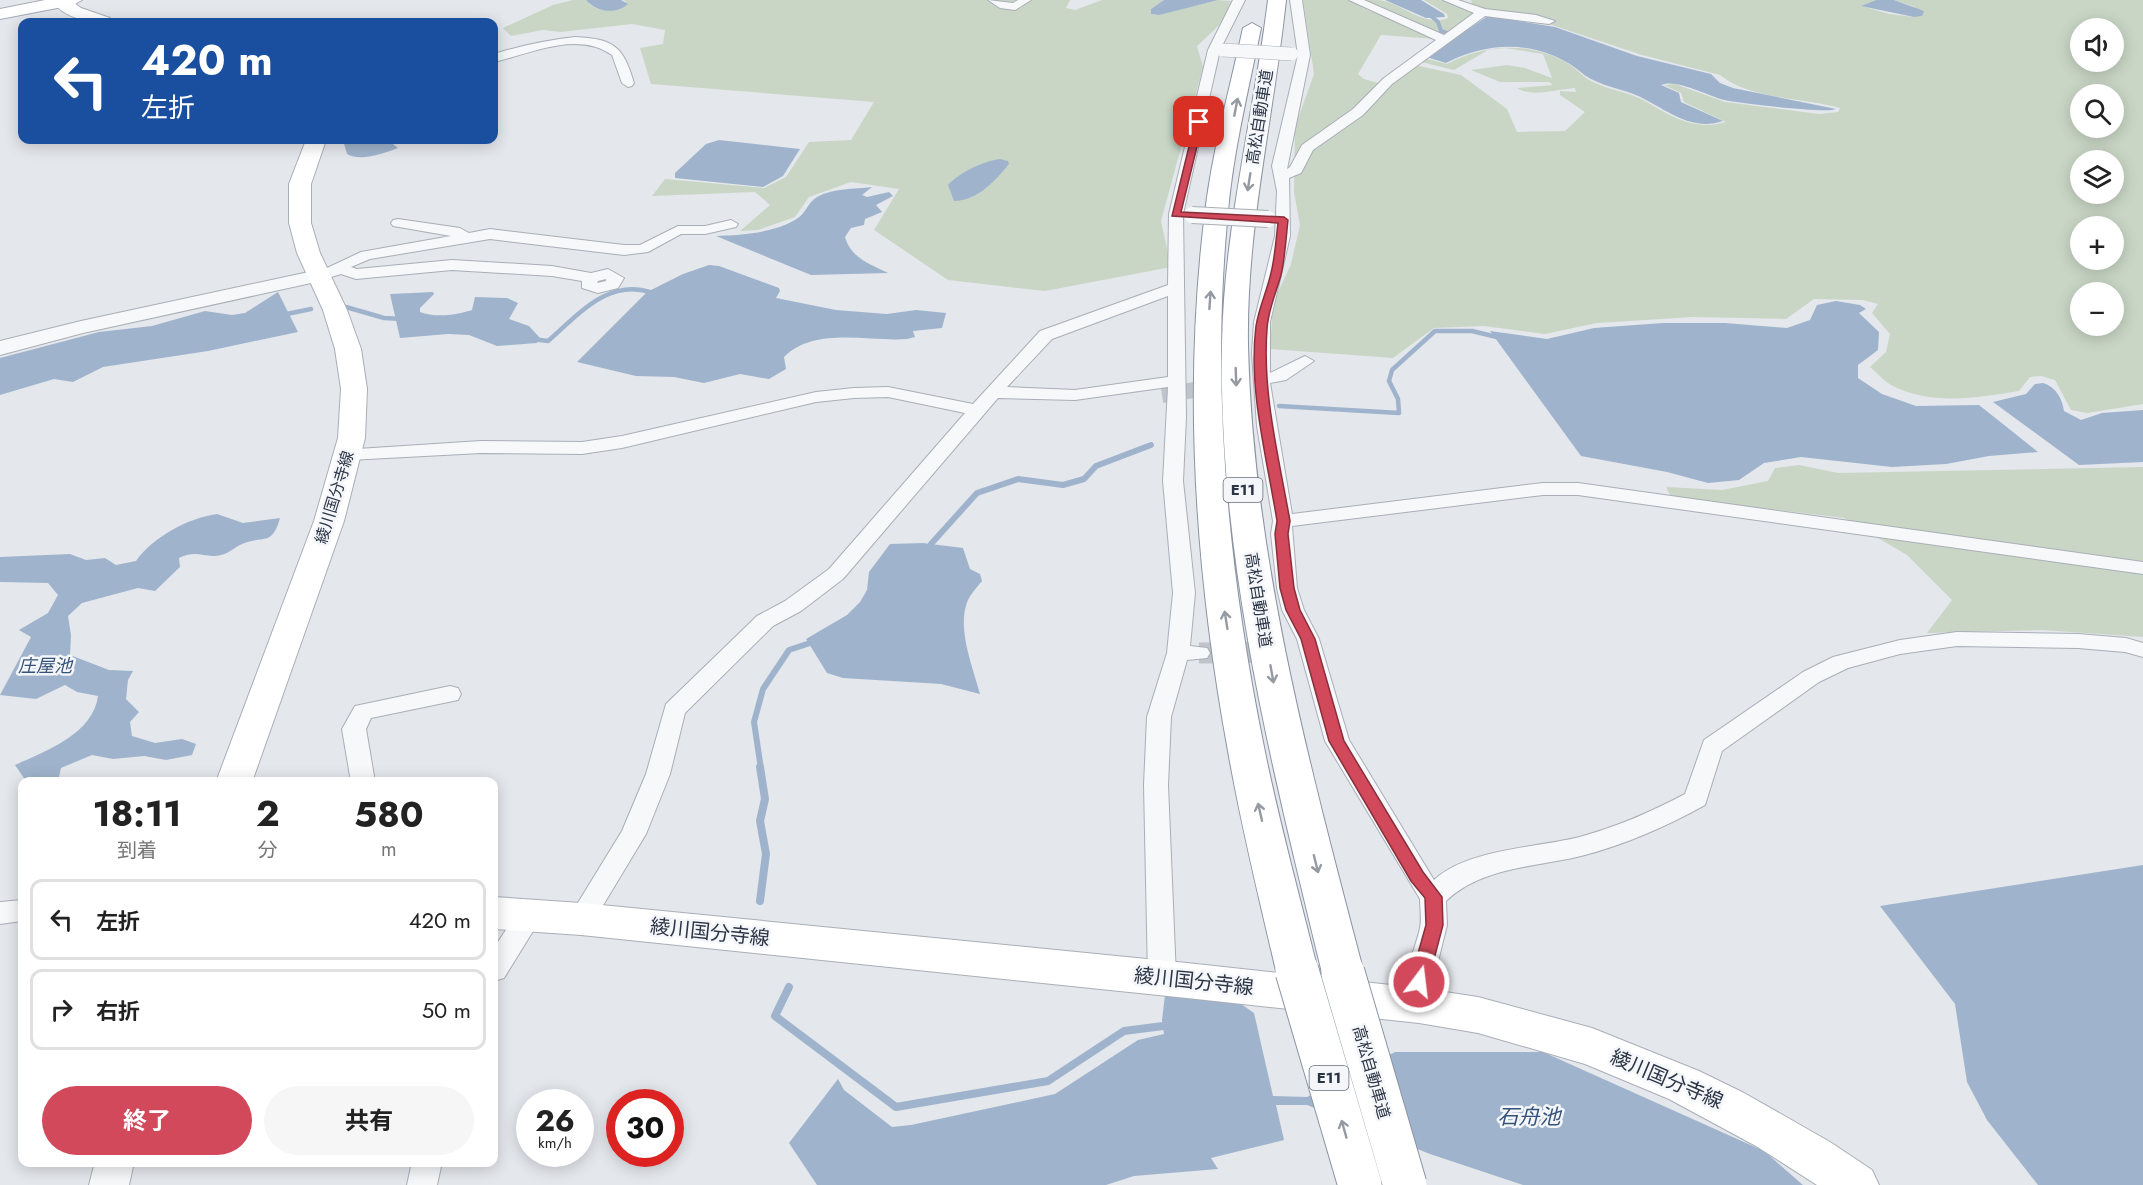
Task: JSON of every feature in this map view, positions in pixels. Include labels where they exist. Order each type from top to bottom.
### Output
[{"type":"main road","name":"高松自動車道","points":[[1257,0],[1215,220],[1207,340],[1206,410],[1219,576],[1240,719],[1297,971],[1360,1185]]},
{"type":"main road","name":"高松自動車道","points":[[1277,0],[1243,221],[1235,342],[1241,475],[1254,577],[1279,715],[1343,973],[1405,1185]]},
{"type":"main road","points":[[0,14],[65,1],[75,12],[92,18]]},
{"type":"main road","name":"綾川国分寺線","points":[[236,777],[332,511],[349,454],[354,415],[353,379],[348,346],[336,311],[330,272],[304,243],[298,214],[303,170],[314,144]]},
{"type":"main road","name":"綾川国分寺線","points":[[512,914],[1162,977],[1419,1006],[1495,1018],[1569,1039],[1648,1068],[1728,1104],[1816,1157],[1856,1185]]},
{"type":"street","points":[[994,0],[1004,6],[1015,7],[1024,0]]},
{"type":"street","points":[[1162,977],[1156,785],[1159,717],[1188,653],[1173,481],[1177,417],[1178,287],[1184,214],[1218,50],[1239,0]]},
{"type":"street","points":[[1296,0],[1298,54],[1281,156],[1280,166],[1283,176],[1276,220],[1276,274],[1266,301],[1262,327],[1261,387],[1284,521],[1281,534],[1287,588],[1301,652],[1337,741],[1417,876],[1433,897],[1434,925],[1419,982],[1419,1006]]},
{"type":"street","points":[[1355,0],[1370,9],[1448,36]]},
{"type":"street","points":[[1449,0],[1481,13],[1509,14],[1549,21]]},
{"type":"street","points":[[1283,176],[1296,170],[1307,148],[1358,112],[1388,81],[1481,13]]},
{"type":"street","points":[[498,57],[547,44],[575,42],[606,45],[619,57],[628,83]]},
{"type":"street","points":[[1218,50],[1298,54]]},
{"type":"street","points":[[1184,214],[1276,220]]},
{"type":"street","points":[[398,223],[460,233],[465,238]]},
{"type":"street","points":[[0,348],[81,327],[330,272],[366,255],[465,238],[490,234],[624,250],[643,249],[678,230],[705,230],[731,224]]},
{"type":"street","points":[[330,272],[356,274],[462,265],[552,271],[591,278]]},
{"type":"street","points":[[581,919],[633,834],[658,774],[674,710],[765,621],[792,606],[836,574],[992,392],[1046,335],[1178,287]]},
{"type":"street","points":[[1266,379],[1280,376],[1305,361]]},
{"type":"street","points":[[992,392],[1076,395],[1176,381]]},
{"type":"street","points":[[349,454],[481,447],[592,446],[622,442],[816,397],[854,393],[888,392],[978,410]]},
{"type":"street","points":[[1076,395],[1101,401],[1162,395]]},
{"type":"street","points":[[1284,521],[1543,489],[1578,489],[2143,567]]},
{"type":"street","points":[[1433,897],[1452,879],[1475,869],[1586,845],[1663,817],[1696,799],[1712,746],[1811,677],[1841,662],[1900,647],[1957,639],[2078,641],[2126,645],[2143,650]]},
{"type":"street","points":[[362,777],[354,729],[363,712],[450,694]]},
{"type":"street","points":[[0,913],[18,911]]},
{"type":"street","points":[[498,958],[512,914]]},
{"type":"street","points":[[109,1185],[114,1167]]},
{"type":"street","points":[[422,1185],[426,1167]]},
{"type":"green space","points":[[573,0],[586,0],[597,9],[606,10],[621,9],[626,1],[621,0],[1070,0],[1066,8],[1075,10],[1102,0],[1164,0],[1151,9],[1154,15],[1218,0],[1231,1],[1222,21],[1197,46],[1203,67],[1161,221],[1171,267],[1045,291],[948,280],[874,230],[899,189],[851,182],[809,197],[795,217],[758,230],[740,231],[770,205],[755,192],[652,196],[665,179],[764,188],[786,177],[809,142],[851,140],[874,102],[651,84],[640,48],[663,44],[665,30],[632,24],[560,32],[543,30],[511,36],[503,28],[553,5]]},
{"type":"green space","points":[[1303,0],[1349,0],[1367,10],[1422,31],[1435,39],[1381,35],[1358,74],[1364,79],[1389,86],[1414,65],[1461,75],[1507,109],[1517,132],[1565,131],[1585,112],[1560,95],[1560,91],[1576,92],[1575,88],[1545,92],[1523,91],[1517,88],[1553,85],[1549,82],[1500,82],[1471,70],[1507,65],[1525,68],[1552,78],[1543,54],[1506,48],[1522,48],[1552,56],[1567,63],[1596,83],[1638,98],[1693,124],[1726,122],[1684,102],[1681,93],[1664,85],[1675,84],[1725,102],[1819,114],[1838,112],[1840,108],[1746,89],[1720,75],[1642,55],[1540,21],[1496,15],[1473,6],[1471,0],[1876,0],[1862,6],[1889,14],[1914,17],[1915,7],[1894,0],[2143,0],[2143,404],[2087,413],[2071,410],[2055,380],[2041,376],[2030,377],[2019,391],[1971,398],[1938,398],[1906,392],[1888,383],[1870,367],[1886,352],[1890,334],[1872,313],[1878,304],[1863,300],[1814,299],[1786,319],[1693,317],[1597,323],[1545,334],[1484,326],[1434,328],[1393,358],[1270,349],[1273,303],[1291,264],[1300,225],[1294,192],[1295,127],[1314,74]]},
{"type":"green space","points":[[1360,0],[1388,2],[1430,20],[1448,18],[1447,14],[1424,0],[1462,0],[1465,8],[1476,13],[1442,36]]},
{"type":"green space","points":[[1502,48],[1488,50],[1454,70],[1421,62],[1424,58],[1447,64],[1476,52],[1492,49]]},
{"type":"green space","points":[[1799,465],[1838,473],[2143,467],[2143,637],[2042,630],[1927,633],[1952,600],[1907,555],[1844,518],[1671,497],[1666,487],[1722,490],[1768,481],[1775,468]]},
{"type":"water","points":[[586,0],[621,0],[628,4],[618,10],[606,11]]},
{"type":"water","points":[[1164,0],[1218,0],[1159,15],[1151,14],[1151,9]]},
{"type":"water","points":[[1385,0],[1421,0],[1444,14],[1445,17],[1426,18]]},
{"type":"water","points":[[1876,0],[1894,0],[1924,11],[1922,16],[1914,17],[1861,6]]},
{"type":"water","points":[[1488,16],[1555,27],[1637,56],[1711,74],[1720,83],[1733,88],[1836,109],[1801,109],[1724,100],[1675,84],[1661,85],[1679,93],[1681,102],[1723,121],[1702,124],[1673,115],[1639,97],[1598,82],[1568,63],[1538,50],[1491,48],[1461,56],[1446,63],[1426,57]]},
{"type":"water","points":[[719,140],[800,149],[783,176],[763,187],[675,178],[675,173],[706,144]]},
{"type":"water","points":[[344,144],[393,144],[398,148],[372,156],[359,157],[347,154]]},
{"type":"water","points":[[1000,159],[1008,161],[1009,164],[992,183],[970,198],[954,201],[948,185],[979,165]]},
{"type":"water","points":[[872,187],[862,195],[867,197],[889,192],[893,196],[876,205],[882,212],[865,219],[864,225],[851,228],[845,237],[856,255],[888,273],[811,275],[716,236],[748,234],[779,227],[798,218],[814,199],[823,194],[844,189]]},
{"type":"water","points":[[709,265],[719,266],[779,288],[780,291],[776,298],[836,310],[887,314],[916,310],[946,313],[942,328],[913,331],[915,337],[907,339],[826,338],[797,347],[784,357],[786,369],[769,379],[740,374],[704,383],[674,377],[636,376],[577,362],[647,292],[683,274]]},
{"type":"water","points":[[278,292],[298,332],[208,351],[103,367],[73,382],[54,379],[0,395],[0,358],[99,332],[152,326],[205,311],[232,315],[245,313]]},
{"type":"water","points":[[433,292],[434,294],[420,308],[420,312],[432,315],[453,314],[472,310],[475,297],[507,298],[518,303],[509,319],[529,326],[540,338],[537,343],[497,346],[469,335],[448,334],[400,338],[390,294]]},
{"type":"water","points":[[1836,301],[1860,305],[1866,309],[1859,313],[1879,332],[1878,350],[1858,365],[1858,378],[1882,394],[1916,406],[1979,405],[2038,452],[1989,456],[1946,464],[1892,467],[1801,457],[1764,463],[1739,480],[1708,483],[1667,472],[1581,456],[1490,331],[1547,339],[1594,328],[1663,323],[1725,323],[1787,328],[1810,320],[1817,305]]},
{"type":"water","points":[[2043,383],[2058,394],[2064,411],[2081,420],[2102,413],[2143,410],[2143,462],[2079,465],[1993,402],[2026,394],[2035,384]]},
{"type":"water","name":"庄屋池","points":[[217,514],[243,523],[280,518],[270,537],[249,541],[221,555],[191,554],[179,558],[180,567],[155,591],[138,588],[82,603],[68,616],[71,635],[70,655],[109,670],[133,671],[128,680],[126,699],[139,712],[130,722],[132,736],[155,743],[182,739],[196,744],[192,755],[166,760],[144,756],[113,759],[92,755],[61,768],[59,777],[23,777],[15,765],[54,747],[78,731],[94,709],[98,696],[77,692],[65,685],[36,699],[0,695],[31,637],[19,630],[48,613],[58,595],[48,583],[0,582],[0,557],[70,554],[86,560],[105,558],[116,565],[136,561],[161,537],[183,524]]},
{"type":"water","points":[[923,543],[963,548],[970,569],[980,574],[982,581],[968,600],[964,622],[967,647],[980,694],[941,684],[843,678],[827,673],[806,639],[847,615],[860,602],[867,590],[869,572],[890,544]]},
{"type":"water","points":[[2143,865],[2143,1185],[2038,1185],[1987,1120],[1967,1082],[1955,1004],[1880,906]]},
{"type":"water","name":"石舟池","points":[[1165,995],[1238,1002],[1254,1013],[1273,1096],[1307,1097],[1395,1052],[1543,1052],[1764,1151],[1803,1185],[1523,1185],[1430,1154],[1307,1105],[1276,1105],[1284,1140],[1211,1158],[1218,1169],[1134,1176],[1106,1185],[817,1185],[789,1143],[838,1079],[844,1090],[892,1127],[911,1125],[1055,1094],[1138,1040],[1164,1034],[1162,1020]]},
{"type":"waterway","points":[[1431,16],[1438,22],[1441,31],[1453,35]]},
{"type":"waterway","points":[[532,339],[548,341],[583,310],[609,294],[637,289],[653,293]]},
{"type":"waterway","points":[[346,307],[384,318],[403,319]]},
{"type":"waterway","points":[[282,315],[311,309]]},
{"type":"waterway","points":[[1279,406],[1399,413],[1398,399],[1389,381],[1392,370],[1435,331],[1472,331],[1501,338]]},
{"type":"waterway","points":[[929,550],[931,544],[977,493],[1018,479],[1063,485],[1084,479],[1096,466],[1151,445]]},
{"type":"waterway","points":[[761,769],[754,722],[763,689],[789,650],[816,641]]},
{"type":"waterway","points":[[760,767],[765,799],[760,821],[766,854],[760,901]]},
{"type":"waterway","points":[[789,987],[775,1016],[896,1107],[1048,1081],[1124,1031],[1171,1025]]},
{"type":"tunnel","points":[[1162,395],[1266,379]]},
{"type":"tunnel","points":[[1199,653],[1290,652]]},
{"type":"route","points":[[1199,122],[1176,214],[1284,220],[1276,274],[1266,301],[1262,327],[1261,387],[1284,521],[1281,534],[1287,588],[1293,610],[1308,639],[1337,741],[1417,876],[1433,897],[1434,925],[1419,982]]}]
